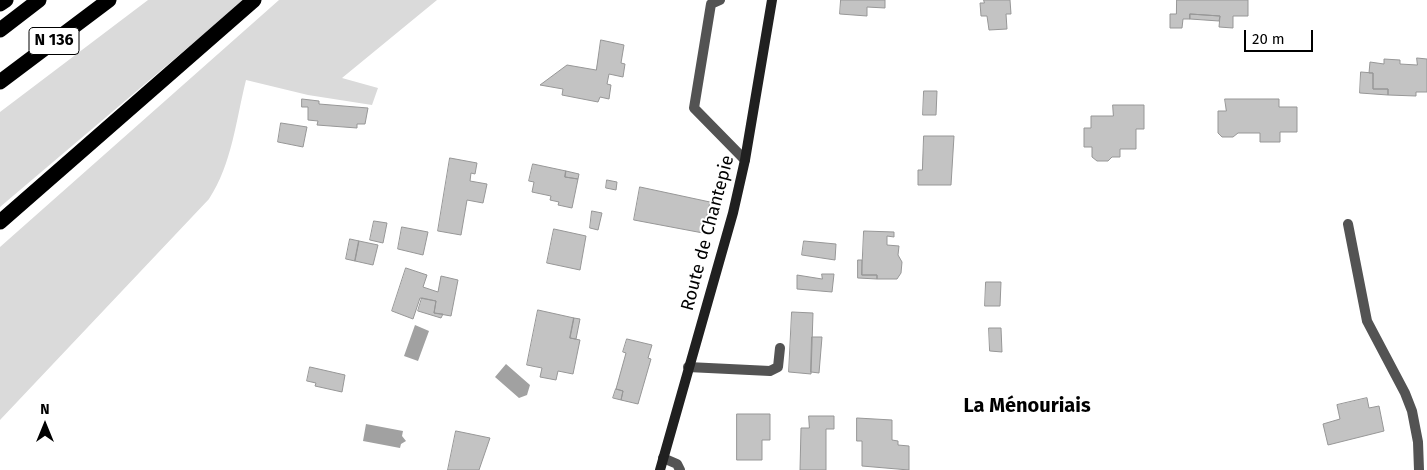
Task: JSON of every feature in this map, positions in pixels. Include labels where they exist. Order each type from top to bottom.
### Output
[{"type":"highway","points":[[0,4],[6,0]]},
{"type":"highway","name":"N 136","points":[[0,30],[39,0]]},
{"type":"highway","name":"N 136","points":[[0,82],[109,0]]},
{"type":"highway","points":[[0,222],[254,0]]},
{"type":"street","points":[[720,0],[711,4],[694,108],[745,160]]},
{"type":"street","name":"Route de Chantepie","points":[[660,470],[733,213],[745,160],[772,0]]},
{"type":"street","points":[[1348,224],[1367,321],[1405,393],[1412,411],[1418,442],[1419,470]]},
{"type":"street","points":[[688,367],[770,371],[778,367],[780,348]]},
{"type":"street","points":[[663,458],[677,464],[680,470]]},
{"type":"shaded area","points":[[148,0],[244,0],[0,207],[0,112]]},
{"type":"shaded area","points":[[279,0],[437,0],[342,78],[378,88],[372,105],[308,95],[246,80],[228,157],[217,185],[209,199],[0,420],[0,247]]},
{"type":"shaded area","points":[[415,325],[429,331],[418,361],[404,356]]},
{"type":"shaded area","points":[[506,364],[530,385],[527,395],[519,398],[495,377]]},
{"type":"shaded area","points":[[366,424],[403,431],[402,436],[406,441],[401,444],[400,448],[363,441]]},
{"type":"building","points":[[841,0],[885,0],[885,8],[867,7],[867,16],[840,14]]},
{"type":"building","points":[[984,0],[1010,0],[1011,14],[1006,14],[1007,29],[989,30],[987,16],[981,16],[980,3],[984,3]]},
{"type":"building","points":[[1177,0],[1248,0],[1248,16],[1233,16],[1233,28],[1219,27],[1220,16],[1190,14],[1190,19],[1183,19],[1182,28],[1170,28],[1170,14],[1176,14]]},
{"type":"building","points":[[1190,14],[1220,16],[1219,21],[1190,19]]},
{"type":"building","points":[[601,40],[624,45],[621,63],[625,64],[623,77],[609,74],[607,84],[611,85],[609,99],[600,97],[598,102],[562,95],[563,89],[540,85],[567,65],[596,70]]},
{"type":"building","points":[[1417,58],[1427,59],[1427,92],[1416,92],[1416,96],[1388,95],[1388,89],[1373,89],[1373,73],[1369,73],[1370,62],[1384,64],[1384,59],[1400,60],[1400,64],[1417,65]]},
{"type":"building","points":[[1361,72],[1373,73],[1373,89],[1388,89],[1388,95],[1360,93]]},
{"type":"building","points":[[924,91],[937,91],[936,115],[923,115]]},
{"type":"building","points":[[302,99],[319,101],[319,104],[368,108],[365,124],[357,124],[357,128],[317,125],[318,121],[308,120],[308,107],[302,107]]},
{"type":"building","points":[[1225,99],[1279,99],[1279,107],[1297,107],[1297,132],[1280,132],[1280,142],[1260,142],[1260,133],[1238,133],[1233,137],[1222,137],[1218,133],[1218,111],[1226,111]]},
{"type":"building","points":[[1113,105],[1144,105],[1144,129],[1136,129],[1136,149],[1120,149],[1120,157],[1112,157],[1108,161],[1097,161],[1092,157],[1092,147],[1084,147],[1084,128],[1091,128],[1091,116],[1113,116]]},
{"type":"building","points":[[281,123],[307,127],[303,147],[278,142]]},
{"type":"building","points":[[924,136],[954,136],[951,185],[918,185],[918,170],[922,170]]},
{"type":"building","points":[[450,158],[477,163],[475,174],[471,173],[470,181],[487,184],[483,203],[467,200],[461,235],[438,231]]},
{"type":"building","points":[[533,164],[566,171],[565,177],[578,179],[572,208],[558,205],[559,202],[550,200],[551,196],[532,192],[534,182],[529,181]]},
{"type":"building","points":[[566,171],[579,174],[578,179],[565,177]]},
{"type":"building","points":[[607,180],[617,182],[616,190],[606,188]]},
{"type":"building","points":[[640,187],[710,202],[703,233],[634,220]]},
{"type":"building","points":[[592,211],[602,213],[598,230],[590,228]]},
{"type":"building","points":[[374,221],[387,223],[383,243],[370,240]]},
{"type":"building","points":[[402,227],[428,232],[423,255],[398,249]]},
{"type":"building","points":[[554,229],[586,236],[580,270],[547,263]]},
{"type":"building","points":[[864,231],[894,232],[894,237],[887,236],[887,245],[899,246],[898,255],[902,262],[901,273],[897,279],[877,279],[877,275],[862,275]]},
{"type":"building","points":[[350,239],[359,241],[355,261],[346,259]]},
{"type":"building","points":[[359,241],[378,245],[373,265],[355,261]]},
{"type":"building","points":[[804,241],[836,244],[835,260],[802,255]]},
{"type":"building","points":[[858,260],[862,260],[862,275],[877,275],[877,279],[858,278]]},
{"type":"building","points":[[406,268],[427,275],[423,287],[438,292],[441,276],[458,280],[451,316],[434,313],[436,301],[420,298],[413,319],[392,311]]},
{"type":"building","points":[[822,274],[834,274],[832,292],[797,289],[797,275],[822,279]]},
{"type":"building","points":[[986,282],[1001,282],[1000,306],[985,306]]},
{"type":"building","points":[[422,298],[436,301],[434,313],[443,314],[441,318],[418,311]]},
{"type":"building","points":[[538,310],[574,318],[570,338],[580,340],[573,374],[558,371],[556,380],[540,377],[542,368],[527,365]]},
{"type":"building","points":[[792,312],[813,313],[811,374],[789,372]]},
{"type":"building","points":[[574,318],[580,319],[576,339],[570,338]]},
{"type":"building","points":[[989,328],[1001,328],[1002,352],[990,351]]},
{"type":"building","points":[[812,337],[822,337],[819,373],[811,372]]},
{"type":"building","points":[[627,339],[652,345],[648,358],[651,359],[638,404],[621,400],[623,391],[616,389],[626,353],[623,352]]},
{"type":"building","points":[[310,367],[345,375],[342,392],[315,386],[316,383],[307,381]]},
{"type":"building","points":[[616,389],[623,391],[621,400],[613,398]]},
{"type":"building","points":[[1367,398],[1369,408],[1379,406],[1384,431],[1328,445],[1323,424],[1340,419],[1337,405]]},
{"type":"building","points":[[737,414],[770,414],[770,440],[762,440],[762,460],[737,460]]},
{"type":"building","points":[[809,416],[834,416],[834,429],[826,429],[826,470],[800,470],[801,428],[809,428]]},
{"type":"building","points":[[857,418],[892,420],[892,440],[898,441],[898,445],[909,446],[909,470],[862,466],[862,441],[857,441]]},
{"type":"building","points":[[456,431],[490,438],[479,470],[448,470]]},
{"type":"district","name":"La Ménouriais","points":[[1027,406]]}]
